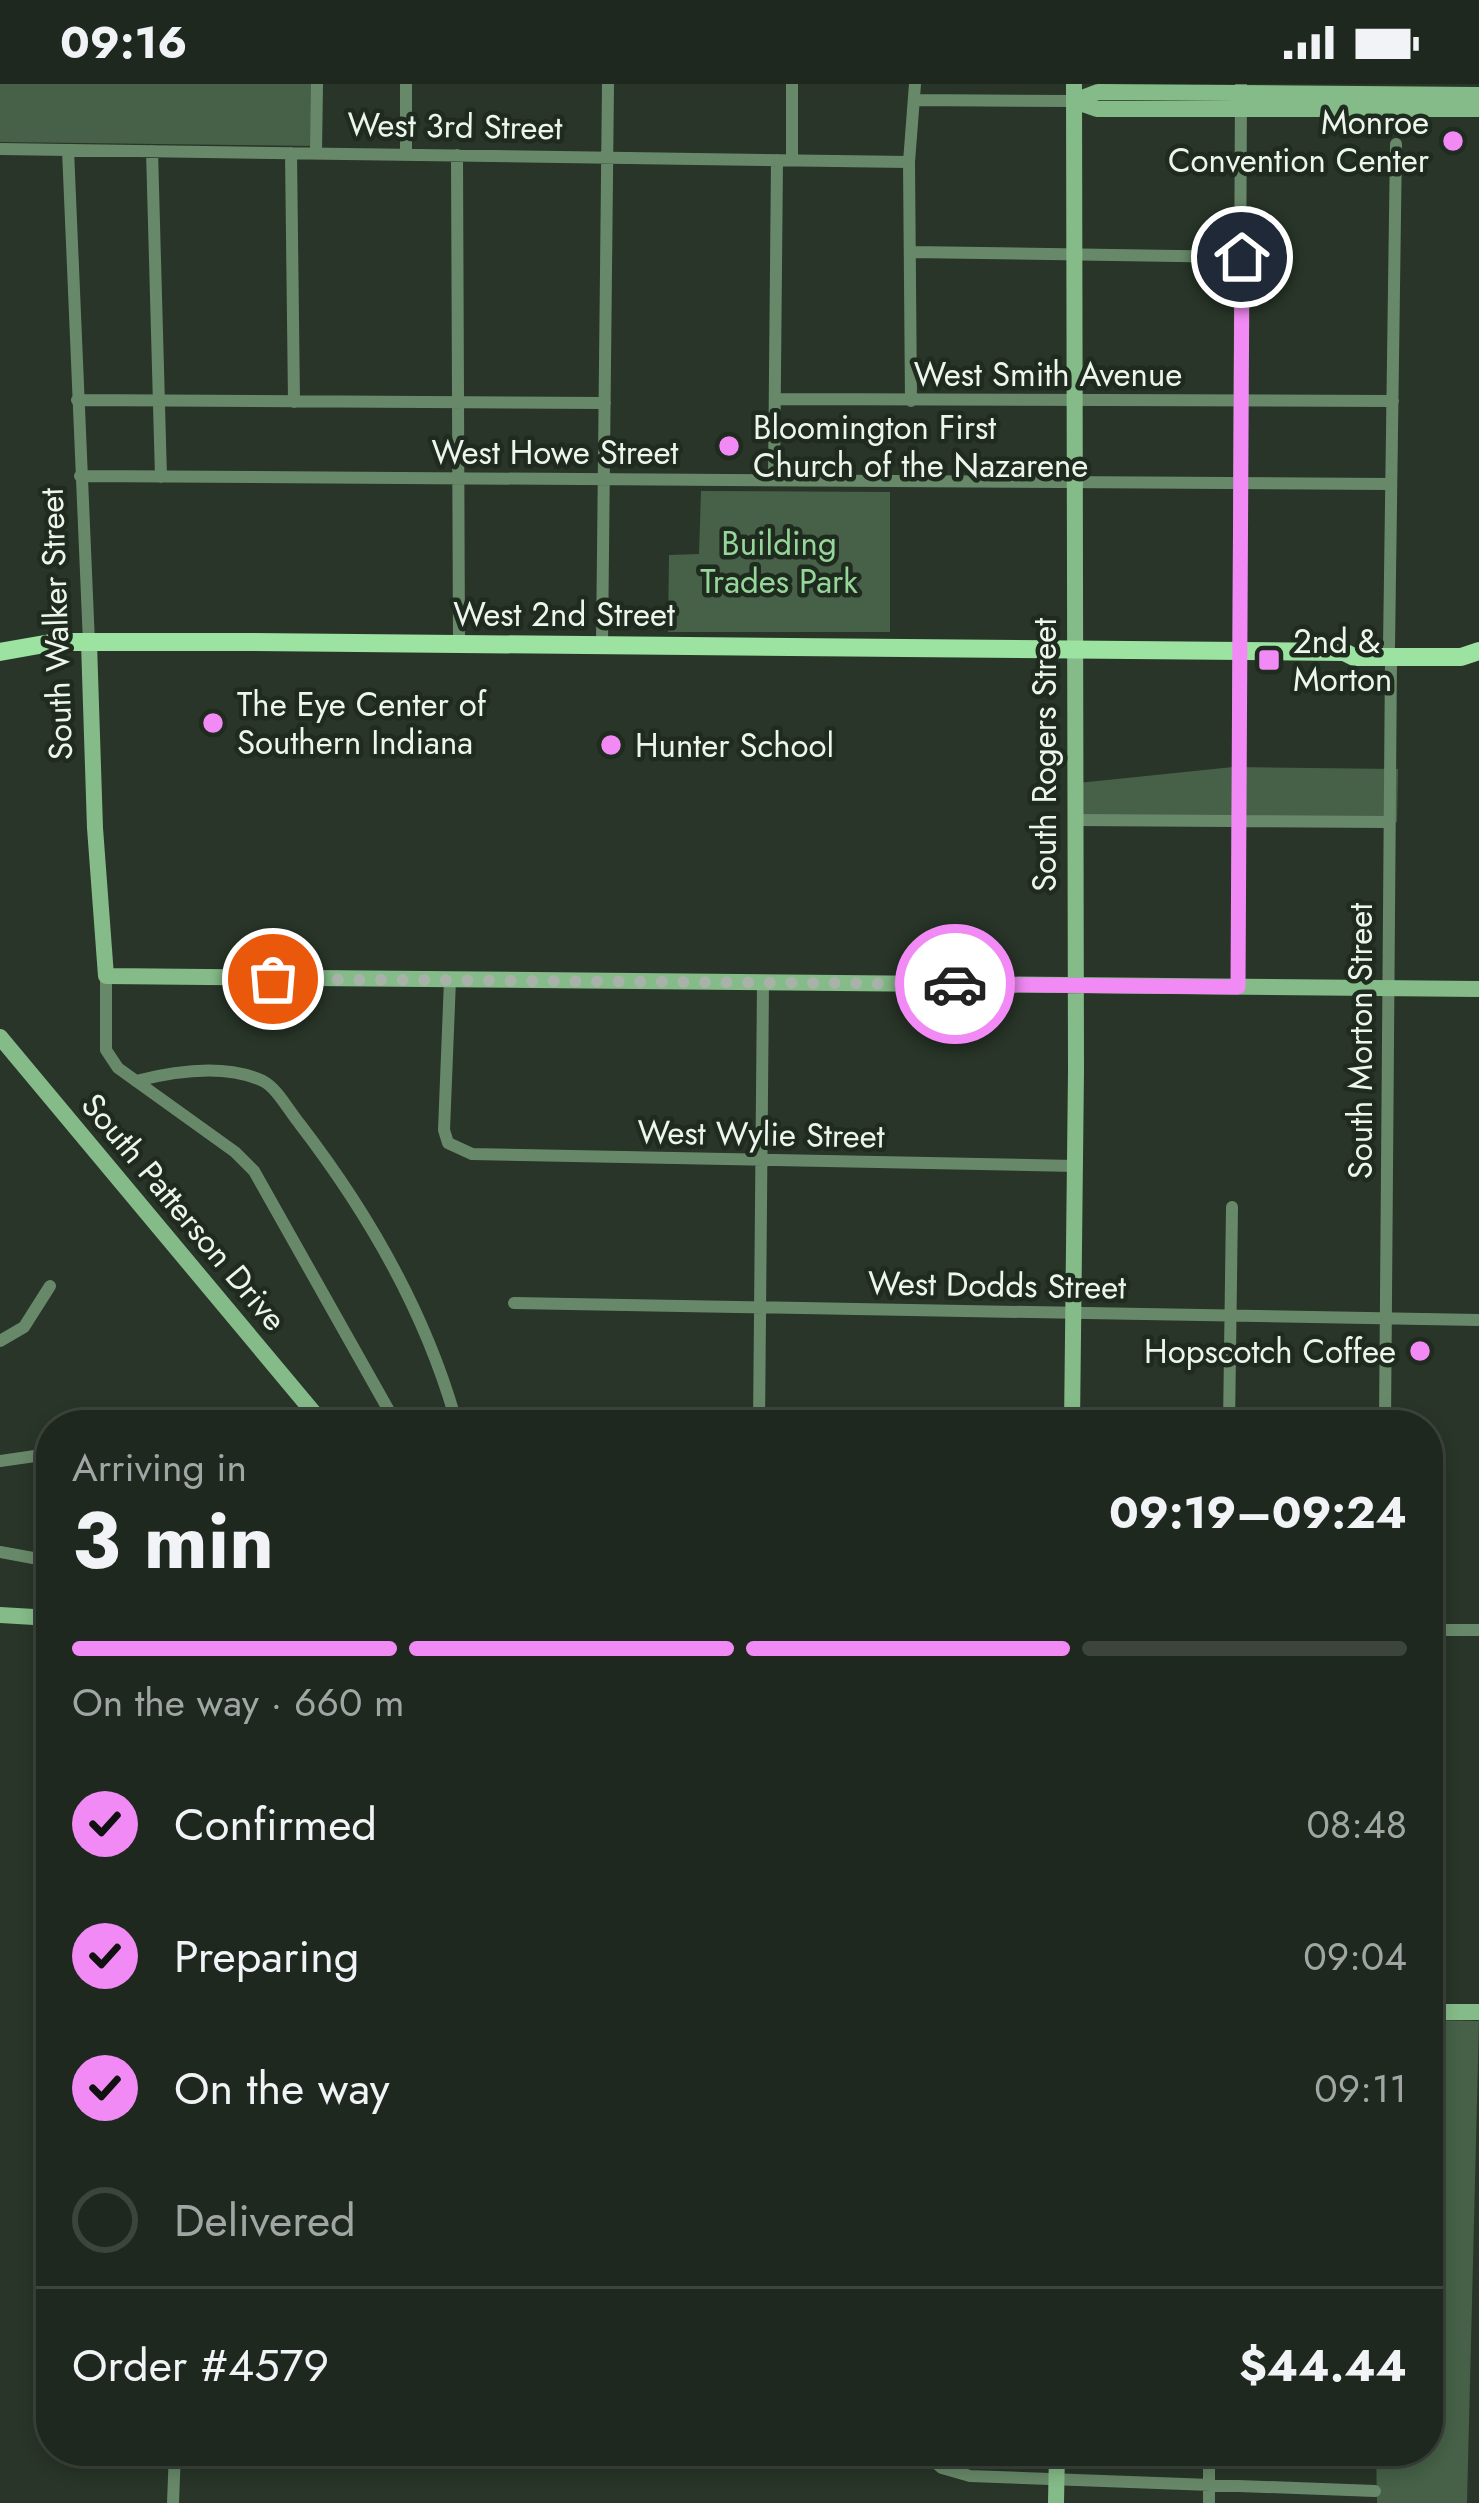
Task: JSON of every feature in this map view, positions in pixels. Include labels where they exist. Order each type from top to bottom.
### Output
[{"type":"main road","name":"West 2nd Street","points":[[0,652],[56,642],[1344,652],[1354,656],[1390,651],[1461,657],[1479,651]]},
{"type":"street","points":[[316,153],[317,84]]},
{"type":"street","points":[[406,84],[406,155]]},
{"type":"street","points":[[602,645],[608,84]]},
{"type":"street","points":[[792,84],[792,160]]},
{"type":"street","points":[[911,400],[909,162],[914,84]]},
{"type":"street","name":"South Rogers Street","points":[[1072,1410],[1074,92]]},
{"type":"street","points":[[914,100],[1098,92],[1479,109]]},
{"type":"street","points":[[1241,96],[1479,95]]},
{"type":"street","points":[[1238,987],[1241,96]]},
{"type":"street","name":"South Morton Street","points":[[1385,1410],[1396,144]]},
{"type":"street","name":"West 3rd Street","points":[[0,149],[909,162]]},
{"type":"street","name":"South Walker Street","points":[[68,150],[106,1050],[118,1068],[235,1152],[254,1171],[389,1410]]},
{"type":"street","points":[[152,151],[160,476]]},
{"type":"street","points":[[291,153],[294,401]]},
{"type":"street","points":[[457,155],[459,644]]},
{"type":"street","points":[[774,480],[777,160]]},
{"type":"street","points":[[911,252],[1242,257]]},
{"type":"street","name":"West Smith Avenue","points":[[776,399],[1393,401]]},
{"type":"street","points":[[77,400],[605,403]]},
{"type":"street","name":"West Howe Street","points":[[80,476],[1390,484]]},
{"type":"street","points":[[1074,820],[1388,822]]},
{"type":"street","points":[[106,976],[1479,988]]},
{"type":"street","name":"West Wylie Street","points":[[450,980],[444,1130],[448,1143],[472,1154],[1075,1166]]},
{"type":"street","points":[[758,1410],[763,984]]},
{"type":"street","name":"South Patterson Drive","points":[[0,1037],[311,1410]]},
{"type":"street","points":[[136,1081],[170,1072],[227,1072],[267,1082],[350,1191],[434,1348],[453,1410]]},
{"type":"street","points":[[1229,1410],[1232,1207]]},
{"type":"street","points":[[0,1341],[24,1328],[50,1286]]},
{"type":"street","name":"West Dodds Street","points":[[514,1303],[1479,1320]]},
{"type":"street","points":[[0,1461],[36,1456]]},
{"type":"street","points":[[0,1552],[36,1557]]},
{"type":"street","points":[[0,1615],[36,1617]]},
{"type":"street","points":[[1443,1630],[1479,1630]]},
{"type":"street","points":[[1443,2012],[1479,2012]]},
{"type":"street","points":[[173,2503],[174,2466]]},
{"type":"street","points":[[940,2466],[970,2476],[1056,2481],[1376,2491]]},
{"type":"street","points":[[1056,2466],[1056,2503]]},
{"type":"street","points":[[1209,2466],[1209,2503]]},
{"type":"green space","points":[[0,84],[315,84],[315,146],[0,142]]},
{"type":"green space","name":"Building Trades Park","points":[[701,491],[890,492],[890,632],[668,632],[669,555],[699,554]]},
{"type":"green space","points":[[1233,767],[1398,769],[1397,822],[1078,820],[1078,783]]},
{"type":"green space","points":[[1443,2020],[1479,2021],[1467,2503],[1377,2503],[1376,2466],[1443,2466]]},
{"type":"way so far","points":[[273,979],[955,984]]},
{"type":"place","name":"Monroe Convention Center","points":[[1453,141]]},
{"type":"place","name":"Bloomington First Church of the Nazarene","points":[[729,446]]},
{"type":"place","name":"2nd & Morton","points":[[1269,660]]},
{"type":"place","name":"The Eye Center of Southern Indiana","points":[[213,723]]},
{"type":"place","name":"Hunter School","points":[[611,745]]},
{"type":"place","name":"Hopscotch Coffee","points":[[1420,1351]]},
{"type":"route","points":[[955,984],[1238,987],[1242,257]]}]
